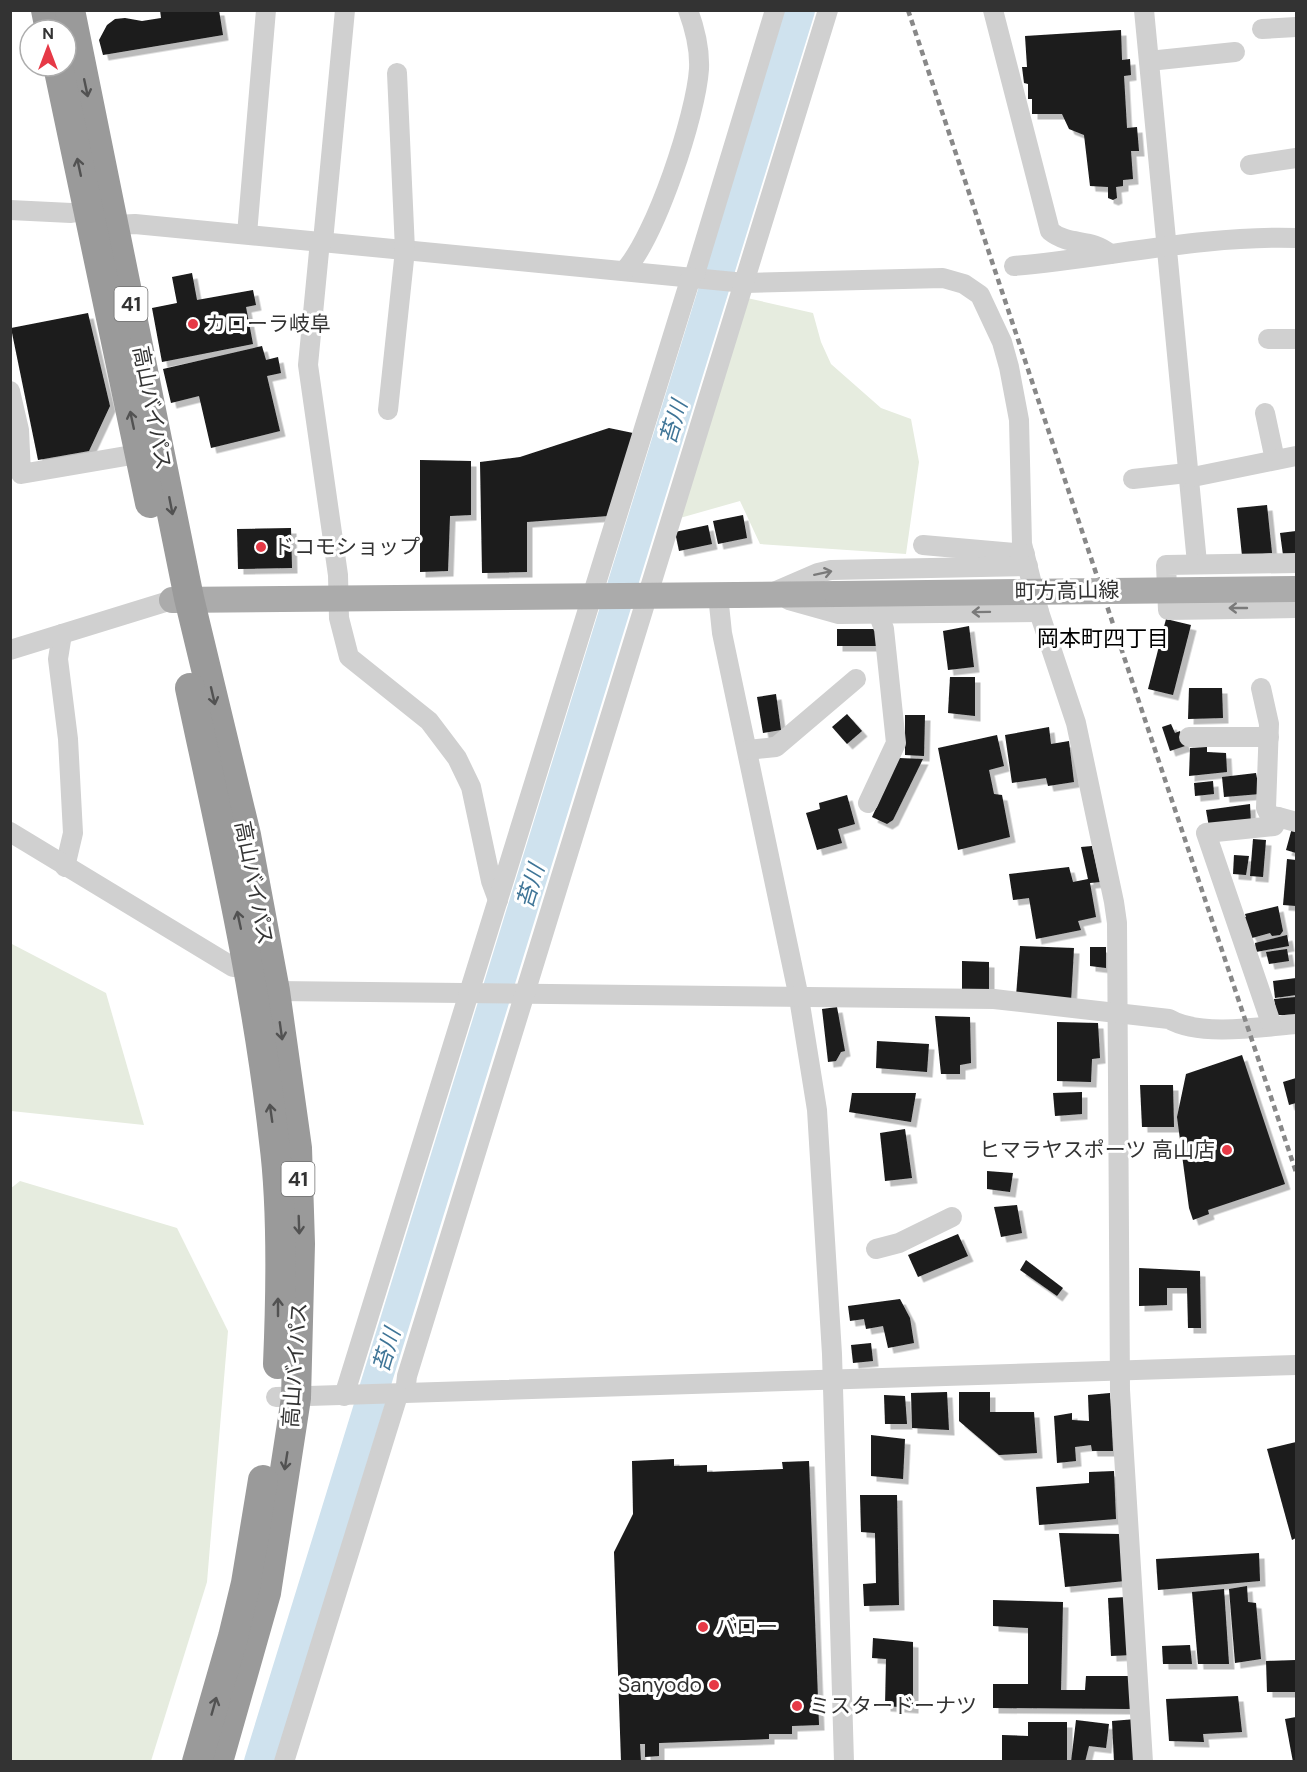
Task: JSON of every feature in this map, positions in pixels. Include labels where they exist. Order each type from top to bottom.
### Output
[{"type":"highway","name":"高山バイパス","points":[[70,10],[115,225],[249,967],[277,1170],[286,1398],[233,1637],[197,1761]]},
{"type":"highway","name":"高山バイパス","points":[[60,78],[88,210],[181,599],[246,835],[275,991],[297,1148],[300,1256],[266,1593],[218,1761]]},
{"type":"main road","name":"町方高山線","points":[[645,595],[1296,588]]},
{"type":"main road","points":[[181,599],[645,595]]},
{"type":"street","points":[[247,234],[266,10]]},
{"type":"street","points":[[345,10],[308,365],[338,575],[339,618],[349,657],[429,721],[461,766],[471,787],[491,881],[498,900]]},
{"type":"street","points":[[626,270],[637,257],[677,161],[693,99],[699,56],[688,10]]},
{"type":"street","points":[[346,1396],[472,993],[498,900],[695,277],[775,10]]},
{"type":"street","points":[[284,1761],[399,1394],[407,1376],[521,994],[828,10]]},
{"type":"street","points":[[993,10],[1050,231],[1068,241],[1099,244],[1110,254]]},
{"type":"street","points":[[1144,10],[1197,563]]},
{"type":"street","points":[[1262,29],[1296,27]]},
{"type":"street","points":[[1149,61],[1235,52]]},
{"type":"street","points":[[388,410],[405,250],[398,73]]},
{"type":"street","points":[[1250,165],[1296,159]]},
{"type":"street","points":[[10,210],[71,213],[88,210]]},
{"type":"street","points":[[115,225],[135,224],[247,234],[742,282],[943,278],[964,284],[981,295],[1002,342],[1015,394],[1021,450],[1021,526],[1026,560],[1040,612],[1076,723],[1114,903],[1120,1371],[1143,1761]]},
{"type":"street","points":[[1014,266],[1085,260],[1110,254],[1166,248],[1296,238]]},
{"type":"street","points":[[1268,339],[1296,339]]},
{"type":"street","points":[[10,391],[19,430],[21,474],[126,456]]},
{"type":"street","points":[[1265,413],[1275,460]]},
{"type":"street","points":[[1133,479],[1188,475],[1296,456]]},
{"type":"street","points":[[923,545],[1026,560]]},
{"type":"street","points":[[769,594],[818,573],[831,570],[1026,560]]},
{"type":"street","points":[[1296,563],[1166,565],[1168,610],[1296,608]]},
{"type":"street","points":[[769,594],[839,614],[1040,612]]},
{"type":"street","points":[[718,595],[722,633],[799,998],[817,1110],[832,1381],[844,1761]]},
{"type":"street","points":[[10,650],[181,599]]},
{"type":"street","points":[[868,803],[896,743],[884,629],[878,614]]},
{"type":"street","points":[[62,634],[58,659],[68,739],[73,833],[65,867]]},
{"type":"street","points":[[748,750],[776,747],[856,679]]},
{"type":"street","points":[[1261,688],[1269,737],[1266,808],[1270,816],[1287,820]]},
{"type":"street","points":[[1189,737],[1269,737]]},
{"type":"street","points":[[1272,1026],[1206,833],[1274,826],[1287,820]]},
{"type":"street","points":[[10,832],[233,967],[249,967]]},
{"type":"street","points":[[275,991],[993,999],[1117,1015],[1169,1019],[1176,1024],[1207,1027],[1296,1024]]},
{"type":"street","points":[[876,1249],[899,1243],[952,1217]]},
{"type":"street","points":[[286,1398],[1296,1365]]},
{"type":"shaded area","points":[[747,298],[813,313],[821,342],[831,364],[881,408],[911,419],[919,462],[906,554],[760,544],[740,501],[680,518]]},
{"type":"shaded area","points":[[10,943],[106,993],[144,1125],[11,1111]]},
{"type":"shaded area","points":[[20,1181],[177,1228],[228,1331],[207,1582],[151,1761],[11,1761],[10,1189]]},
{"type":"building","points":[[160,10],[219,10],[223,35],[103,55],[99,40],[107,25],[115,19],[142,21],[161,18]]},
{"type":"building","points":[[1121,30],[1122,60],[1130,59],[1131,75],[1124,76],[1127,128],[1137,127],[1139,151],[1131,151],[1133,179],[1123,180],[1123,186],[1116,187],[1117,198],[1113,200],[1108,198],[1108,187],[1090,186],[1084,135],[1069,129],[1062,114],[1032,114],[1032,99],[1028,99],[1028,84],[1024,83],[1022,67],[1027,67],[1025,36]]},
{"type":"building","points":[[192,273],[197,300],[253,290],[256,305],[246,307],[253,344],[162,362],[152,308],[177,303],[172,277]]},
{"type":"building","points":[[88,313],[110,406],[89,451],[38,460],[11,328]]},
{"type":"building","points":[[262,346],[266,360],[278,357],[281,373],[267,376],[280,431],[211,448],[199,396],[171,403],[163,369]]},
{"type":"building","points":[[609,428],[633,433],[608,516],[527,522],[527,572],[482,573],[480,462],[520,457]]},
{"type":"building","points":[[420,460],[471,461],[471,515],[450,516],[448,571],[420,572]]},
{"type":"building","points":[[1267,505],[1272,553],[1242,556],[1237,508]]},
{"type":"building","points":[[743,515],[747,538],[718,544],[713,521]]},
{"type":"building","points":[[708,525],[712,544],[679,551],[675,532]]},
{"type":"building","points":[[291,528],[292,568],[238,569],[237,529]]},
{"type":"building","points":[[1296,531],[1296,554],[1283,555],[1280,533]]},
{"type":"building","points":[[1166,619],[1191,625],[1173,695],[1148,689]]},
{"type":"building","points":[[969,626],[974,667],[948,670],[943,631]]},
{"type":"building","points":[[837,629],[876,629],[880,646],[837,646]]},
{"type":"building","points":[[950,677],[975,677],[975,716],[948,713]]},
{"type":"building","points":[[1189,688],[1222,688],[1223,718],[1188,719]]},
{"type":"building","points":[[776,694],[781,730],[763,733],[757,697]]},
{"type":"building","points":[[847,714],[862,731],[847,744],[832,727]]},
{"type":"building","points":[[905,715],[925,715],[924,756],[905,755]]},
{"type":"building","points":[[1171,724],[1175,733],[1180,731],[1185,746],[1170,751],[1162,727]]},
{"type":"building","points":[[1049,727],[1051,744],[1069,741],[1074,782],[1048,786],[1046,778],[1012,783],[1005,735]]},
{"type":"building","points":[[997,735],[1004,766],[989,770],[994,794],[1002,795],[1010,837],[958,850],[938,748]]},
{"type":"building","points":[[1207,747],[1207,752],[1226,753],[1227,772],[1189,776],[1190,748]]},
{"type":"building","points":[[899,758],[923,759],[893,820],[887,824],[872,817]]},
{"type":"building","points":[[1256,773],[1260,794],[1224,797],[1222,777]]},
{"type":"building","points":[[1213,781],[1214,794],[1195,796],[1194,783]]},
{"type":"building","points":[[847,795],[855,824],[838,829],[842,843],[817,850],[806,813],[820,809],[819,803]]},
{"type":"building","points":[[1250,804],[1251,824],[1209,827],[1206,810]]},
{"type":"building","points":[[1292,828],[1296,829],[1296,853],[1286,850]]},
{"type":"building","points":[[1253,839],[1266,840],[1263,877],[1250,876]]},
{"type":"building","points":[[1092,846],[1100,882],[1090,883],[1096,917],[1078,921],[1081,930],[1036,939],[1029,898],[1013,900],[1009,874],[1069,867],[1073,882],[1088,879],[1081,847]]},
{"type":"building","points":[[1234,855],[1249,856],[1246,875],[1233,874]]},
{"type":"building","points":[[1287,859],[1296,860],[1296,906],[1283,905]]},
{"type":"building","points":[[1278,906],[1283,931],[1280,935],[1272,936],[1270,933],[1252,938],[1242,917],[1246,917],[1245,914]]},
{"type":"building","points":[[1287,935],[1289,946],[1256,952],[1255,943]]},
{"type":"building","points":[[1020,946],[1074,948],[1071,1002],[1016,996]]},
{"type":"building","points":[[1090,947],[1106,947],[1106,968],[1090,966]]},
{"type":"building","points":[[1287,949],[1289,961],[1269,964],[1266,952]]},
{"type":"building","points":[[962,961],[989,962],[989,996],[962,998]]},
{"type":"building","points":[[1296,978],[1296,995],[1275,998],[1273,981]]},
{"type":"building","points":[[1296,997],[1296,1015],[1277,1015],[1274,999]]},
{"type":"building","points":[[837,1007],[845,1051],[841,1052],[836,1061],[828,1062],[822,1009]]},
{"type":"building","points":[[935,1016],[970,1017],[971,1063],[960,1065],[960,1074],[941,1074]]},
{"type":"building","points":[[1057,1022],[1098,1023],[1100,1058],[1092,1059],[1091,1082],[1057,1081]]},
{"type":"building","points":[[877,1041],[929,1044],[927,1072],[876,1068]]},
{"type":"building","name":"ヒマラヤスポーツ 高山店","points":[[1242,1055],[1285,1184],[1208,1210],[1209,1214],[1193,1220],[1189,1208],[1177,1117],[1186,1074]]},
{"type":"building","points":[[1296,1078],[1296,1103],[1289,1105],[1283,1082]]},
{"type":"building","points":[[1140,1085],[1173,1085],[1174,1127],[1142,1127]]},
{"type":"building","points":[[1082,1092],[1082,1114],[1055,1116],[1053,1093]]},
{"type":"building","points":[[852,1093],[916,1093],[911,1122],[849,1112]]},
{"type":"building","points":[[905,1129],[912,1178],[885,1181],[880,1133]]},
{"type":"building","points":[[987,1171],[1013,1173],[1010,1192],[987,1189]]},
{"type":"building","points":[[1017,1205],[1022,1233],[1001,1237],[994,1207]]},
{"type":"building","points":[[958,1234],[968,1256],[918,1277],[908,1255]]},
{"type":"building","points":[[1026,1260],[1063,1288],[1057,1296],[1020,1270]]},
{"type":"building","points":[[1139,1268],[1200,1271],[1201,1328],[1188,1328],[1187,1288],[1167,1288],[1167,1305],[1139,1306]]},
{"type":"building","points":[[900,1299],[910,1318],[914,1343],[888,1348],[883,1326],[866,1329],[864,1319],[850,1321],[848,1306]]},
{"type":"building","points":[[871,1343],[873,1361],[853,1363],[851,1345]]},
{"type":"building","points":[[947,1392],[949,1430],[912,1428],[911,1393]]},
{"type":"building","points":[[959,1392],[990,1392],[990,1412],[1034,1412],[1037,1453],[999,1455],[959,1421]]},
{"type":"building","points":[[1110,1393],[1113,1451],[1092,1451],[1091,1445],[1075,1447],[1076,1461],[1057,1463],[1054,1416],[1072,1413],[1072,1420],[1089,1421],[1088,1395]]},
{"type":"building","points":[[884,1395],[905,1396],[907,1424],[885,1424]]},
{"type":"building","points":[[871,1435],[905,1439],[903,1479],[871,1476]]},
{"type":"building","points":[[1296,1442],[1296,1538],[1292,1540],[1267,1449]]},
{"type":"building","points":[[674,1459],[674,1466],[707,1465],[707,1472],[783,1469],[782,1462],[809,1461],[819,1725],[792,1726],[792,1734],[769,1734],[769,1739],[659,1743],[659,1756],[645,1757],[645,1744],[640,1744],[641,1762],[621,1762],[614,1552],[633,1514],[632,1461]]},
{"type":"building","points":[[1114,1471],[1116,1519],[1039,1525],[1036,1487],[1089,1483],[1089,1472]]},
{"type":"building","points":[[860,1495],[897,1495],[899,1605],[864,1606],[863,1584],[876,1583],[875,1533],[861,1532]]},
{"type":"building","points":[[1059,1533],[1120,1534],[1125,1581],[1065,1587]]},
{"type":"building","points":[[1259,1553],[1260,1581],[1158,1590],[1156,1559]]},
{"type":"building","points":[[1247,1586],[1248,1602],[1256,1603],[1261,1659],[1235,1663],[1229,1589]]},
{"type":"building","points":[[1224,1589],[1229,1664],[1198,1664],[1192,1592]]},
{"type":"building","points":[[1126,1597],[1132,1655],[1111,1656],[1108,1598]]},
{"type":"building","points":[[993,1600],[1063,1602],[1061,1690],[1085,1690],[1086,1676],[1131,1676],[1133,1709],[993,1708],[993,1684],[1028,1684],[1028,1628],[993,1626]]},
{"type":"building","points":[[873,1638],[913,1642],[913,1708],[885,1706],[886,1659],[872,1658]]},
{"type":"building","points":[[1190,1645],[1192,1664],[1163,1664],[1162,1646]]},
{"type":"building","points":[[1296,1660],[1296,1692],[1267,1692],[1266,1661]]},
{"type":"building","points":[[1238,1696],[1242,1732],[1203,1734],[1204,1742],[1169,1741],[1166,1699]]},
{"type":"building","points":[[1296,1717],[1296,1762],[1293,1762],[1285,1719]]},
{"type":"building","points":[[1136,1719],[1139,1762],[1114,1762],[1112,1721]]},
{"type":"building","points":[[1076,1720],[1109,1724],[1106,1748],[1089,1746],[1085,1762],[1071,1762]]},
{"type":"building","points":[[1028,1722],[1067,1722],[1067,1762],[1002,1762],[1002,1735],[1028,1736]]},
{"type":"waterway","name":"苔川","points":[[259,1762],[800,10]]},
{"type":"railway","points":[[908,10],[1296,1172]]},
{"type":"place","name":"カローラ岐阜","points":[[193,324]]},
{"type":"place","name":"ドコモショップ","points":[[261,547]]},
{"type":"place","name":"ヒマラヤスポーツ 高山店","points":[[1227,1150]]},
{"type":"place","name":"バロー","points":[[703,1627]]},
{"type":"place","name":"Sanyodo","points":[[714,1685]]},
{"type":"place","name":"ミスタードーナツ","points":[[797,1706]]},
{"type":"district","name":"岡本町四丁目","points":[[1103,638]]}]
